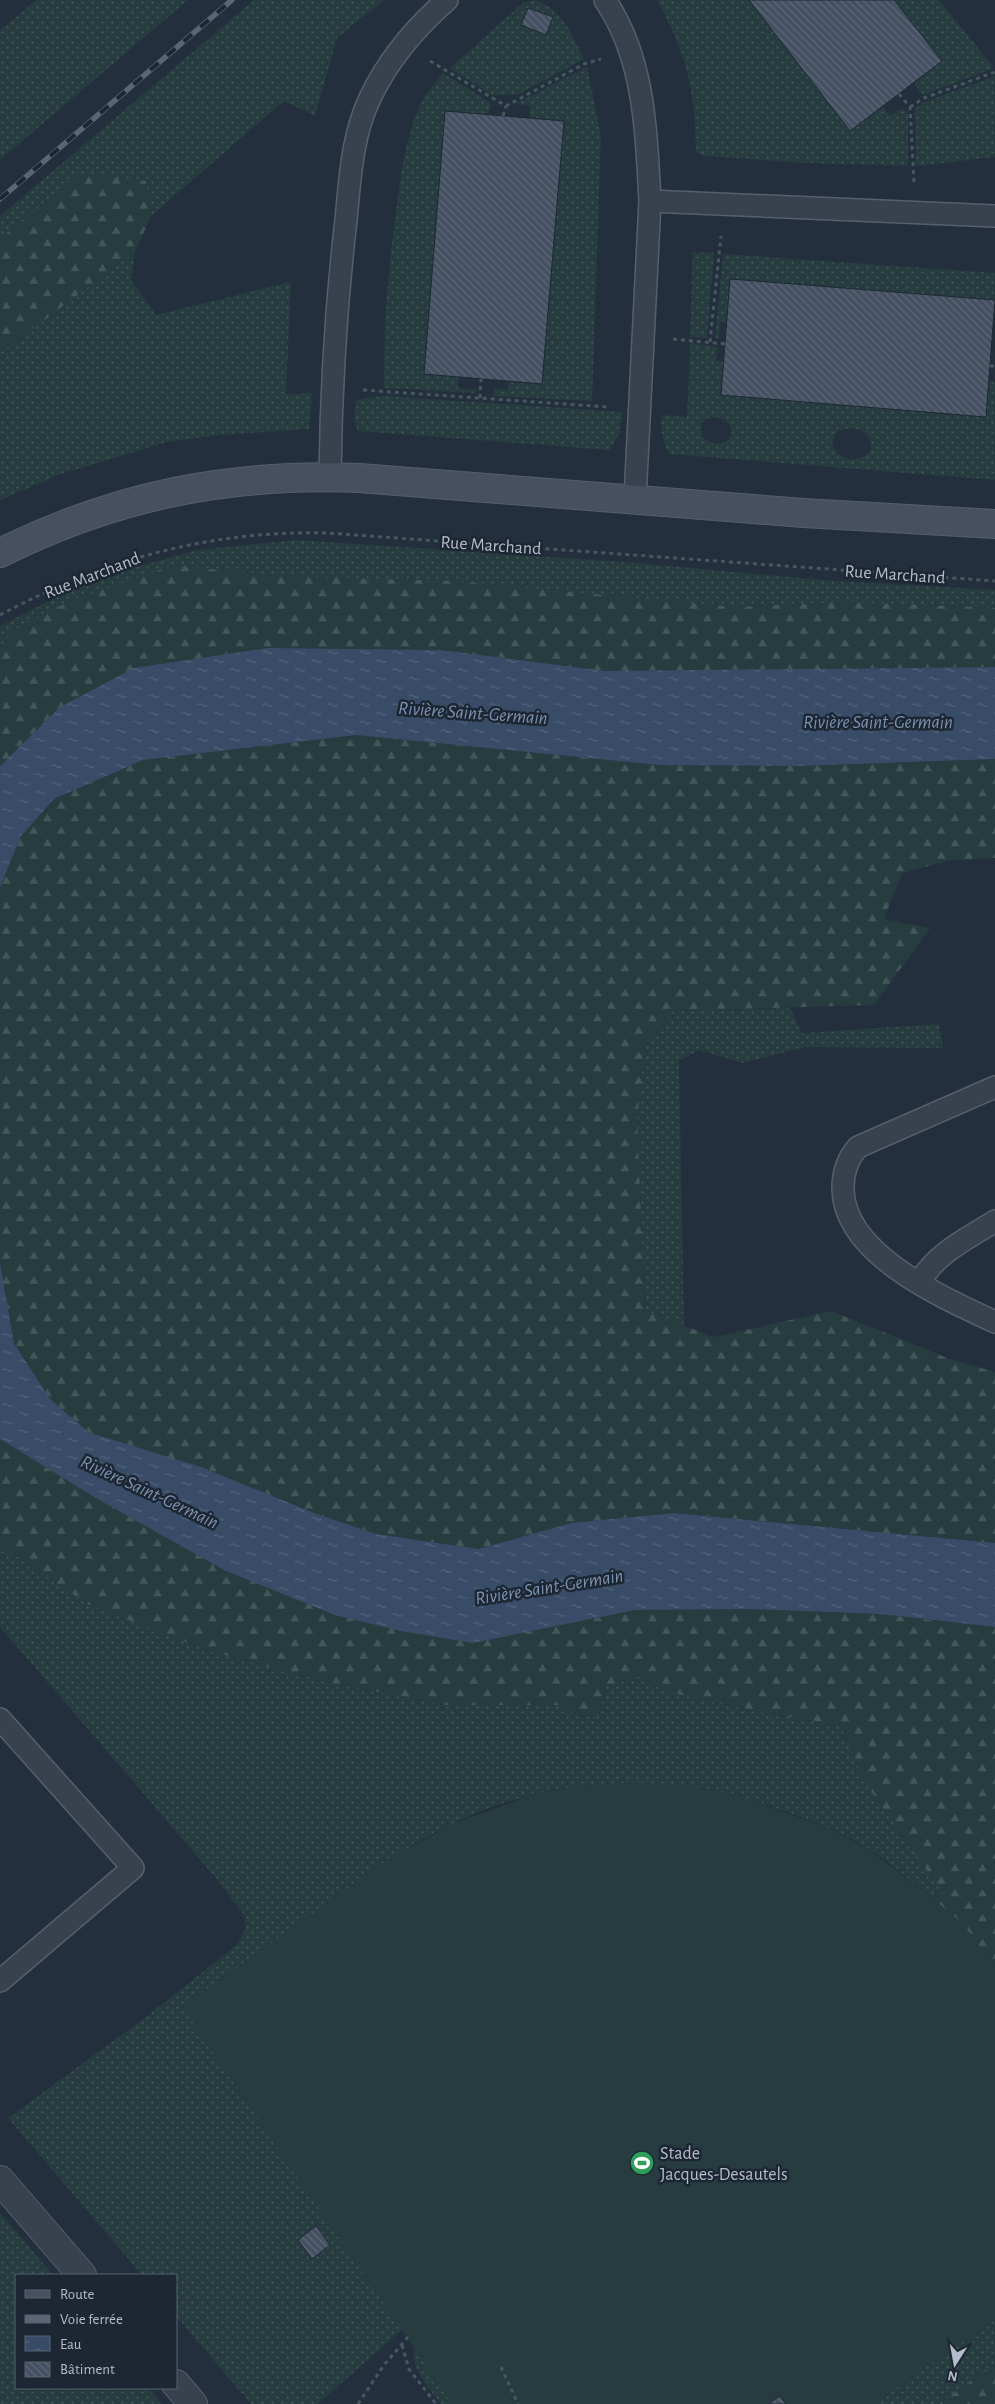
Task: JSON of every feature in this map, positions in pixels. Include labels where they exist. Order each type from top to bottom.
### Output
[{"type":"street","points":[[0,553],[79,518],[177,490],[251,479],[330,477],[814,513],[995,524]]},
{"type":"street","points":[[0,2180],[81,2274]]},
{"type":"street","points":[[178,2386],[194,2404]]},
{"type":"lane","points":[[330,477],[332,382],[342,253],[353,154],[370,98],[385,73],[412,35],[447,0]]},
{"type":"lane","points":[[605,0],[627,40],[636,69],[643,107],[650,201],[635,499]]},
{"type":"lane","points":[[650,201],[995,216]]},
{"type":"lane","points":[[995,1087],[858,1147],[850,1156],[843,1177],[843,1198],[850,1219],[871,1246],[900,1271],[919,1283],[995,1322]]},
{"type":"lane","points":[[919,1283],[928,1268],[942,1255],[995,1221]]},
{"type":"lane","points":[[0,1719],[133,1868],[0,1981]]},
{"type":"path","points":[[503,116],[506,106],[584,64]]},
{"type":"path","points":[[446,70],[506,106]]},
{"type":"path","points":[[910,107],[924,98],[995,72]]},
{"type":"path","points":[[899,94],[910,107],[913,166]]},
{"type":"path","points":[[710,342],[718,254]]},
{"type":"path","points":[[693,341],[725,344]]},
{"type":"path","points":[[990,366],[995,366]]},
{"type":"path","points":[[480,398],[481,379]]},
{"type":"path","points":[[384,391],[592,406]]},
{"type":"path","name":"Rue Marchand","points":[[0,615],[58,587],[147,554],[191,543],[282,532],[327,533],[995,581]]},
{"type":"path","points":[[358,2404],[408,2337]]},
{"type":"path","points":[[401,2344],[409,2369],[436,2404]]},
{"type":"path","points":[[501,2367],[518,2404]]},
{"type":"green space","points":[[37,0],[188,0],[0,160],[0,30]]},
{"type":"green space","points":[[254,0],[384,0],[337,38],[315,116],[284,101],[151,216],[146,181],[0,239],[0,216]]},
{"type":"green space","points":[[534,0],[552,9],[565,23],[584,59],[517,95],[492,95],[450,68],[523,3]],"holes":[[[528,8],[552,17],[545,34],[522,25]]]},
{"type":"green space","points":[[657,0],[749,0],[850,131],[883,106],[890,116],[900,109],[908,111],[908,166],[809,163],[703,156],[696,152],[694,110],[687,73],[676,38]]},
{"type":"green space","points":[[894,0],[939,0],[994,68],[923,95],[914,83],[941,61]]},
{"type":"green space","points":[[587,67],[601,136],[592,401],[494,396],[494,389],[508,390],[508,382],[542,384],[564,121],[529,118],[530,106],[515,104]]},
{"type":"green space","points":[[443,73],[491,103],[424,374],[458,377],[458,388],[476,390],[475,393],[384,388],[384,345],[388,281],[403,161],[419,107],[427,93]]},
{"type":"green space","points":[[995,76],[995,157],[916,166],[915,109],[924,102]]},
{"type":"green space","points":[[78,174],[146,181],[151,216],[135,252],[0,353],[0,239]]},
{"type":"green space","points":[[135,252],[131,280],[156,315],[291,282],[286,394],[312,393],[309,429],[219,435],[167,442],[61,474],[0,500],[0,353]]},
{"type":"green space","points":[[693,252],[714,253],[707,338],[690,337]]},
{"type":"green space","points":[[723,254],[995,273],[995,300],[730,279],[727,322],[720,322],[719,338],[715,338]]},
{"type":"green space","points":[[690,343],[717,347],[716,360],[723,362],[721,395],[985,417],[989,381],[995,382],[995,480],[669,454],[662,436],[662,415],[687,417]],"holes":[[[716,417],[725,421],[730,426],[730,438],[725,442],[711,442],[702,437],[701,423],[706,419]],[[850,428],[860,430],[869,437],[871,451],[859,458],[847,459],[842,457],[834,448],[832,441],[838,431]]]},
{"type":"green space","points":[[383,396],[622,412],[620,433],[609,450],[358,431],[354,421],[356,400]]},
{"type":"green space","points":[[297,540],[625,562],[834,581],[995,590],[995,608],[850,602],[735,607],[274,576],[174,565],[13,630],[0,648],[0,626],[75,588],[136,567],[197,550]]},
{"type":"green space","points":[[174,565],[274,576],[455,581],[735,607],[850,602],[995,608],[995,667],[605,671],[441,650],[268,648],[60,707],[0,766],[0,648],[13,630],[74,599]]},
{"type":"green space","points":[[356,735],[659,765],[799,766],[995,759],[995,858],[952,860],[902,873],[884,919],[930,928],[874,1005],[673,1011],[645,1046],[637,1120],[645,1311],[714,1337],[831,1311],[950,1359],[995,1372],[995,1543],[674,1513],[571,1523],[479,1549],[376,1534],[314,1513],[201,1467],[88,1432],[50,1400],[14,1342],[0,1263],[0,887],[21,836],[54,799],[143,760]]},
{"type":"green space","points":[[790,1008],[802,1033],[939,1024],[943,1048],[805,1047],[743,1063],[699,1050],[679,1061],[684,1326],[645,1311],[637,1120],[645,1046],[673,1011]]},
{"type":"green space","points":[[0,1439],[94,1497],[473,1643],[635,1610],[746,1609],[880,1614],[995,1627],[995,1967],[963,1924],[931,1897],[944,1895],[863,1779],[841,1726],[756,1711],[668,1692],[637,1677],[606,1686],[599,1715],[578,1716],[561,1705],[443,1705],[327,1682],[209,1651],[87,1604],[0,1544]]},
{"type":"green space","points":[[0,1544],[87,1604],[209,1651],[327,1682],[443,1705],[561,1705],[578,1716],[599,1715],[606,1686],[637,1677],[668,1692],[755,1711],[841,1726],[863,1779],[944,1895],[931,1897],[892,1865],[842,1834],[798,1816],[755,1802],[667,1785],[622,1784],[579,1787],[535,1794],[492,1807],[434,1833],[388,1861],[328,1903],[257,1955],[217,1989],[995,2251],[995,2363],[939,2404],[822,2404],[406,2326],[318,2404],[251,2404],[178,2318],[178,2274],[141,2274],[8,2118],[146,2017],[238,1944],[246,1927],[244,1915],[215,1877],[0,1627]],"holes":[[[316,2227],[330,2245],[312,2259],[299,2240]]]},
{"type":"green space","name":"Stade Jacques-Desautels","points":[[632,1782],[695,1787],[736,1795],[831,1829],[867,1848],[931,1897],[963,1924],[995,1967],[995,2320],[873,2404],[452,2404],[182,2007],[384,1862],[452,1824],[534,1794],[582,1786]]},
{"type":"green space","points":[[0,2213],[52,2274],[15,2274],[15,2389],[149,2389],[162,2404],[0,2404]]},
{"type":"green space","points":[[415,2343],[479,2404],[441,2404],[420,2376],[414,2360]]},
{"type":"green space","points":[[995,2363],[995,2404],[939,2404]]},
{"type":"water","name":"Rivière Saint-Germain","points":[[268,648],[441,650],[605,671],[995,667],[995,759],[799,766],[659,765],[356,735],[143,760],[54,799],[21,836],[0,887],[0,766],[60,707],[134,668]]},
{"type":"water","name":"Rivière Saint-Germain","points":[[0,1263],[14,1343],[50,1399],[88,1432],[201,1467],[314,1513],[376,1534],[479,1549],[571,1523],[674,1513],[995,1543],[995,1627],[880,1614],[746,1609],[635,1610],[473,1643],[401,1631],[335,1615],[224,1570],[94,1497],[0,1439]]},
{"type":"building","points":[[749,0],[894,0],[942,61],[850,131]]},
{"type":"building","points":[[528,8],[553,17],[546,35],[521,25]]},
{"type":"building","points":[[445,111],[564,121],[542,384],[424,374]]},
{"type":"building","points":[[730,279],[995,300],[986,417],[721,395]]},
{"type":"building","points":[[316,2226],[330,2245],[312,2259],[298,2240]]},
{"type":"building","points":[[780,2396],[786,2404],[768,2404]]},
{"type":"railway","points":[[0,199],[232,0]]},
{"type":"place","name":"Stade Jacques-Desautels","points":[[642,2163]]}]
